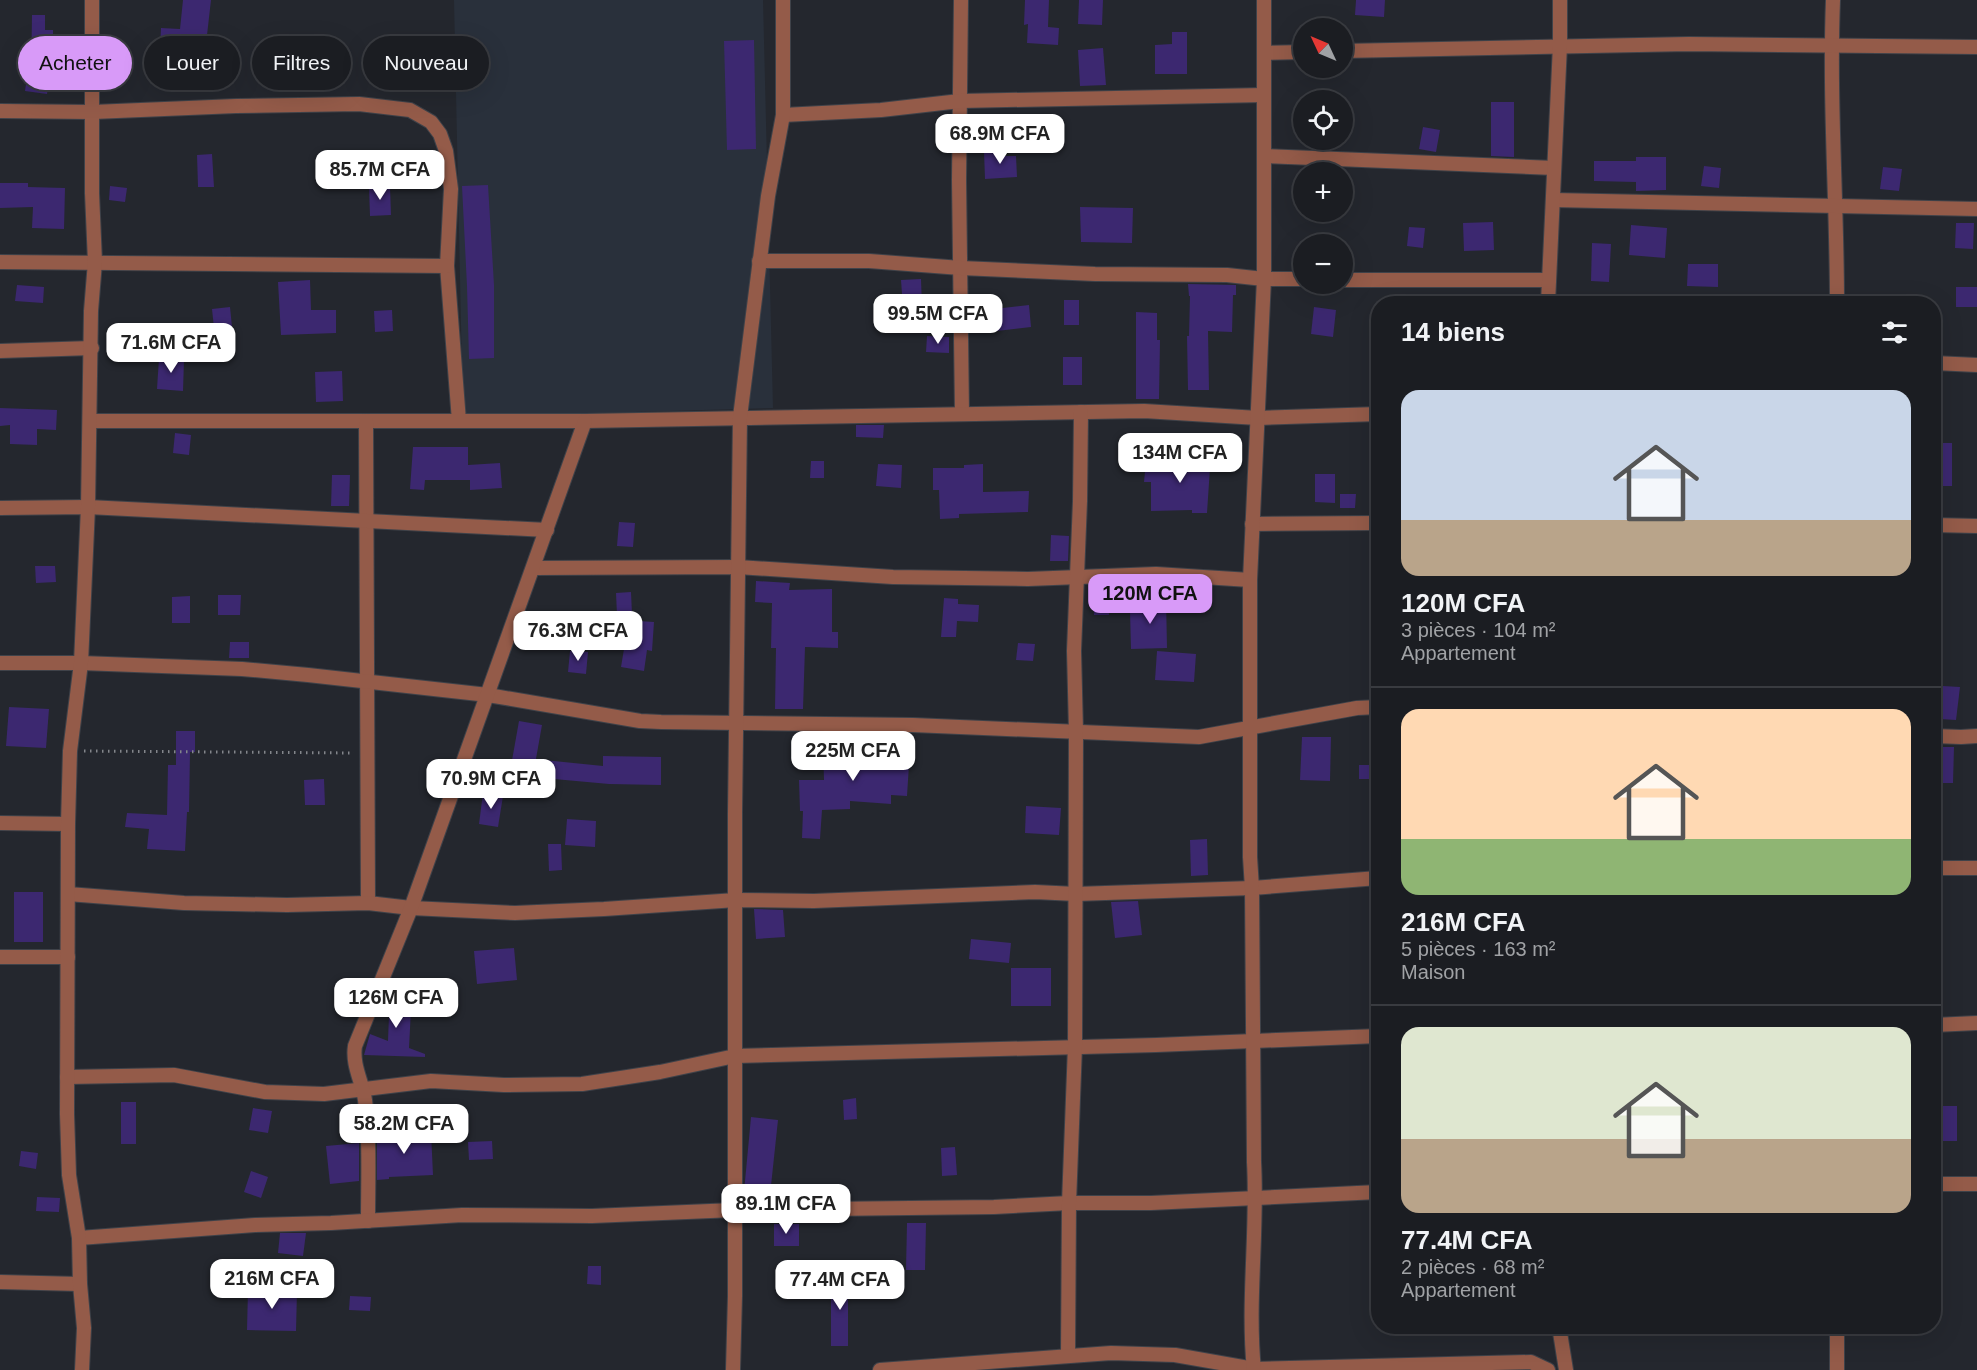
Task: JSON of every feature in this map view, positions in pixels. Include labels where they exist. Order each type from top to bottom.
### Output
[{"type":"street","points":[[82,1370],[84,1328],[79,1238],[69,1174],[68,824],[70,751],[81,663],[88,507],[94,262],[92,0]]},
{"type":"street","points":[[733,1370],[740,417],[768,196],[783,115],[783,0]]},
{"type":"street","points":[[961,0],[959,180],[962,414]]},
{"type":"street","points":[[1254,1369],[1252,1332],[1256,1198],[1252,1042],[1250,580],[1264,279],[1264,0]]},
{"type":"street","points":[[1548,296],[1560,0]]},
{"type":"street","points":[[1833,0],[1831,46],[1837,296]]},
{"type":"street","points":[[1353,51],[1689,44],[1977,47]]},
{"type":"street","points":[[1264,53],[1293,52]]},
{"type":"street","points":[[783,115],[881,110],[960,101],[1264,95]]},
{"type":"street","points":[[0,111],[93,112],[359,104],[410,110],[431,122],[440,134],[446,151],[451,189],[447,266],[459,421]]},
{"type":"street","points":[[1264,156],[1554,168]]},
{"type":"street","points":[[1552,200],[1977,209]]},
{"type":"street","points":[[759,261],[869,261],[1095,274],[1227,275],[1293,279]]},
{"type":"street","points":[[0,262],[447,266]]},
{"type":"street","points":[[1353,280],[1549,280]]},
{"type":"street","points":[[0,351],[92,348]]},
{"type":"street","points":[[1941,363],[1977,365]]},
{"type":"street","points":[[90,421],[585,421],[1081,412],[1184,412],[1258,418],[1371,414]]},
{"type":"street","points":[[1068,1355],[1069,1203],[1075,1046],[1074,651],[1081,412]]},
{"type":"street","points":[[366,421],[368,903]]},
{"type":"street","points":[[368,1221],[368,1140],[365,1098],[353,1059],[355,1046],[411,908],[585,421]]},
{"type":"street","points":[[0,508],[88,507],[547,530]]},
{"type":"street","points":[[1251,524],[1371,523]]},
{"type":"street","points":[[1941,525],[1977,526]]},
{"type":"street","points":[[534,568],[738,567],[893,577],[1077,578],[1156,574],[1250,580]]},
{"type":"street","points":[[0,663],[81,663],[242,669],[488,695],[640,721],[902,725],[1199,737],[1371,707]]},
{"type":"street","points":[[1941,736],[1977,736]]},
{"type":"street","points":[[0,823],[68,824]]},
{"type":"street","points":[[1941,868],[1977,868]]},
{"type":"street","points":[[68,894],[184,903],[287,905],[368,903],[411,908],[514,913],[736,900],[814,901],[1035,892],[1076,894],[1252,888],[1371,879]]},
{"type":"street","points":[[0,957],[68,957]]},
{"type":"street","points":[[1941,1025],[1977,1023]]},
{"type":"street","points":[[67,1077],[174,1075],[265,1092],[324,1094],[431,1081],[504,1085],[582,1084],[660,1072],[735,1056],[1252,1042],[1371,1036]]},
{"type":"street","points":[[1941,1184],[1977,1184]]},
{"type":"street","points":[[79,1238],[255,1225],[462,1215],[592,1216],[734,1210],[994,1207],[1069,1203],[1151,1203],[1371,1192]]},
{"type":"street","points":[[0,1282],[80,1284]]},
{"type":"street","points":[[1560,1334],[1566,1370]]},
{"type":"street","points":[[1836,1334],[1837,1370]]},
{"type":"street","points":[[880,1370],[1111,1353],[1176,1355],[1254,1369],[1532,1362],[1548,1370]]},
{"type":"path","points":[[70,751],[368,753]]},
{"type":"shaded area","points":[[454,0],[763,0],[773,408],[463,417],[456,90],[489,90],[489,36],[455,36]]},
{"type":"building","points":[[183,0],[211,0],[207,36],[161,36],[161,28],[180,29]]},
{"type":"building","points":[[1025,0],[1049,0],[1048,27],[1059,28],[1058,45],[1027,43],[1028,24],[1024,25]]},
{"type":"building","points":[[1079,0],[1103,0],[1102,25],[1078,24]]},
{"type":"building","points":[[1356,0],[1385,0],[1384,17],[1355,15]]},
{"type":"building","points":[[32,15],[45,15],[45,30],[53,30],[53,36],[32,36]]},
{"type":"building","points":[[1172,32],[1187,32],[1187,74],[1155,74],[1155,45],[1172,44]]},
{"type":"building","points":[[754,40],[756,149],[727,150],[724,41]]},
{"type":"building","points":[[1103,48],[1106,85],[1080,86],[1078,50]]},
{"type":"building","points":[[25,90],[48,90],[47,94]]},
{"type":"building","points":[[1491,102],[1514,102],[1514,157],[1491,156]]},
{"type":"building","points":[[1423,127],[1440,130],[1436,152],[1419,149]]},
{"type":"building","points":[[1005,150],[1005,156],[1016,156],[1017,177],[985,179],[984,151]]},
{"type":"building","points":[[212,154],[214,187],[198,187],[197,155]]},
{"type":"building","points":[[1636,157],[1666,157],[1666,190],[1636,191],[1636,182],[1594,181],[1594,161],[1636,161]]},
{"type":"building","points":[[1704,166],[1721,168],[1719,188],[1701,186]]},
{"type":"building","points":[[1883,167],[1902,169],[1899,191],[1880,189]]},
{"type":"building","points":[[0,183],[28,183],[28,187],[65,188],[64,229],[32,228],[33,207],[0,208]]},
{"type":"building","points":[[488,185],[494,285],[494,358],[469,359],[462,186]]},
{"type":"building","points":[[110,186],[127,188],[125,202],[109,200]]},
{"type":"building","points":[[390,186],[391,215],[370,216],[369,187]]},
{"type":"building","points":[[1080,207],[1133,208],[1132,243],[1081,242]]},
{"type":"building","points":[[1493,222],[1494,250],[1464,251],[1463,223]]},
{"type":"building","points":[[1956,223],[1974,223],[1973,249],[1955,248]]},
{"type":"building","points":[[1631,225],[1667,228],[1665,258],[1629,255]]},
{"type":"building","points":[[1409,227],[1425,228],[1423,248],[1407,246]]},
{"type":"building","points":[[1592,243],[1611,244],[1609,282],[1591,281]]},
{"type":"building","points":[[1688,264],[1718,264],[1718,287],[1687,286]]},
{"type":"building","points":[[921,279],[922,307],[903,308],[901,280]]},
{"type":"building","points":[[310,280],[311,310],[336,310],[336,333],[281,335],[278,282]]},
{"type":"building","points":[[1188,284],[1236,285],[1236,295],[1233,295],[1232,332],[1208,331],[1209,390],[1188,390],[1187,336],[1189,336],[1190,296]]},
{"type":"building","points":[[17,285],[44,287],[43,303],[15,301]]},
{"type":"building","points":[[1956,287],[1977,287],[1977,307],[1956,307]]},
{"type":"building","points":[[1064,300],[1079,300],[1079,325],[1064,325]]},
{"type":"building","points":[[1029,305],[1031,327],[997,331],[994,309]]},
{"type":"building","points":[[230,307],[232,327],[214,328],[212,309]]},
{"type":"building","points":[[1314,307],[1336,310],[1333,337],[1311,334]]},
{"type":"building","points":[[392,310],[393,331],[375,332],[374,311]]},
{"type":"building","points":[[1136,312],[1157,313],[1157,340],[1160,340],[1159,399],[1136,399]]},
{"type":"building","points":[[927,336],[949,337],[949,353],[926,352]]},
{"type":"building","points":[[1063,357],[1082,357],[1082,385],[1063,385]]},
{"type":"building","points":[[159,358],[184,359],[183,391],[157,389]]},
{"type":"building","points":[[342,371],[343,401],[316,402],[315,372]]},
{"type":"building","points":[[0,408],[57,410],[56,430],[37,429],[37,445],[10,444],[10,425],[0,426]]},
{"type":"building","points":[[856,425],[884,425],[883,438],[856,437]]},
{"type":"building","points":[[175,433],[191,435],[189,455],[173,453]]},
{"type":"building","points":[[1941,443],[1952,443],[1952,486],[1941,486]]},
{"type":"building","points":[[413,447],[468,447],[468,465],[500,463],[502,488],[470,490],[470,480],[425,480],[424,490],[410,489]]},
{"type":"building","points":[[1194,452],[1211,453],[1207,513],[1192,513],[1192,510],[1151,511],[1151,482],[1144,482],[1146,461],[1193,464]]},
{"type":"building","points":[[811,461],[824,461],[824,478],[810,478]]},
{"type":"building","points":[[878,464],[902,465],[901,488],[876,486]]},
{"type":"building","points":[[983,464],[983,492],[1029,491],[1028,512],[959,514],[959,518],[940,519],[939,490],[933,490],[933,468],[964,468],[964,465]]},
{"type":"building","points":[[1315,474],[1335,474],[1335,503],[1315,502]]},
{"type":"building","points":[[332,475],[350,475],[349,506],[331,506]]},
{"type":"building","points":[[1340,494],[1356,494],[1355,508],[1340,508]]},
{"type":"building","points":[[619,522],[635,523],[633,547],[617,546]]},
{"type":"building","points":[[1051,535],[1069,536],[1068,561],[1050,561]]},
{"type":"building","points":[[35,566],[55,566],[56,582],[36,583]]},
{"type":"building","points":[[756,581],[790,583],[789,590],[832,589],[832,632],[838,632],[838,648],[805,647],[803,709],[775,709],[776,648],[771,648],[772,603],[755,602]]},
{"type":"building","points":[[631,592],[632,614],[617,615],[616,593]]},
{"type":"building","points":[[218,595],[241,595],[240,615],[218,615]]},
{"type":"building","points":[[1108,595],[1109,615],[1094,615],[1093,596]]},
{"type":"building","points":[[190,596],[190,623],[172,623],[172,597]]},
{"type":"building","points":[[1147,597],[1166,597],[1167,648],[1131,649],[1130,611],[1147,610]]},
{"type":"building","points":[[944,598],[958,599],[958,604],[979,605],[978,622],[957,621],[956,637],[941,637]]},
{"type":"building","points":[[623,620],[654,622],[652,651],[647,650],[644,671],[621,667],[624,649],[621,649]]},
{"type":"building","points":[[230,642],[249,642],[249,658],[229,658]]},
{"type":"building","points":[[1018,643],[1035,644],[1033,661],[1016,660]]},
{"type":"building","points":[[570,651],[588,652],[586,674],[568,672]]},
{"type":"building","points":[[1157,651],[1196,654],[1194,682],[1155,680]]},
{"type":"building","points":[[1943,686],[1960,687],[1956,720],[1941,719]]},
{"type":"building","points":[[9,707],[49,709],[46,748],[6,746]]},
{"type":"building","points":[[519,721],[542,725],[534,770],[511,766]]},
{"type":"building","points":[[176,731],[195,731],[195,752],[190,752],[189,812],[187,812],[185,851],[147,849],[149,829],[125,827],[127,813],[167,815],[168,765],[176,765]]},
{"type":"building","points":[[1302,737],[1331,737],[1330,781],[1300,780]]},
{"type":"building","points":[[854,744],[854,746],[910,749],[907,796],[891,795],[891,804],[850,801],[850,809],[822,810],[820,839],[802,838],[803,811],[800,811],[799,780],[824,780],[823,746]]},
{"type":"building","points":[[1941,747],[1954,747],[1953,783],[1941,783]]},
{"type":"building","points":[[603,756],[661,757],[661,785],[609,784],[543,778],[544,760],[603,766]]},
{"type":"building","points":[[1359,765],[1371,765],[1371,779],[1359,779]]},
{"type":"building","points":[[324,779],[325,805],[305,805],[304,780]]},
{"type":"building","points":[[483,793],[503,796],[498,827],[479,824]]},
{"type":"building","points":[[1026,806],[1061,808],[1059,835],[1025,833]]},
{"type":"building","points":[[567,819],[596,821],[595,847],[565,845]]},
{"type":"building","points":[[1207,839],[1208,875],[1191,876],[1190,840]]},
{"type":"building","points":[[548,844],[561,844],[562,870],[549,871]]},
{"type":"building","points":[[14,892],[43,892],[43,942],[14,942]]},
{"type":"building","points":[[1138,901],[1142,935],[1115,938],[1111,902]]},
{"type":"building","points":[[754,909],[783,910],[785,937],[756,939]]},
{"type":"building","points":[[971,939],[1011,943],[1009,963],[969,959]]},
{"type":"building","points":[[514,948],[517,980],[477,984],[474,951]]},
{"type":"building","points":[[1011,968],[1051,968],[1051,1006],[1011,1006]]},
{"type":"building","points":[[390,989],[412,990],[409,1048],[425,1054],[425,1057],[364,1055],[370,1034],[388,1041]]},
{"type":"building","points":[[856,1098],[857,1119],[844,1120],[843,1100]]},
{"type":"building","points":[[121,1102],[136,1102],[136,1144],[121,1144]]},
{"type":"building","points":[[1941,1106],[1957,1106],[1957,1141],[1941,1141]]},
{"type":"building","points":[[253,1108],[272,1111],[268,1133],[249,1130]]},
{"type":"building","points":[[751,1117],[778,1120],[770,1195],[744,1192]]},
{"type":"building","points":[[431,1132],[433,1175],[389,1177],[389,1179],[377,1180],[379,1135]]},
{"type":"building","points":[[492,1141],[493,1159],[469,1160],[468,1142]]},
{"type":"building","points":[[359,1143],[359,1181],[330,1184],[326,1146]]},
{"type":"building","points":[[955,1147],[957,1175],[942,1176],[941,1148]]},
{"type":"building","points":[[21,1151],[38,1153],[36,1169],[19,1166]]},
{"type":"building","points":[[251,1171],[268,1177],[261,1198],[244,1192]]},
{"type":"building","points":[[37,1197],[60,1198],[59,1212],[36,1211]]},
{"type":"building","points":[[907,1223],[926,1223],[925,1270],[906,1270]]},
{"type":"building","points":[[774,1224],[799,1224],[799,1246],[774,1246]]},
{"type":"building","points":[[280,1233],[306,1233],[303,1256],[278,1253]]},
{"type":"building","points":[[588,1266],[601,1266],[601,1285],[587,1284]]},
{"type":"building","points":[[831,1276],[848,1276],[848,1346],[831,1346]]},
{"type":"building","points":[[248,1290],[297,1291],[296,1331],[247,1330]]},
{"type":"building","points":[[350,1296],[371,1297],[370,1311],[349,1310]]}]
